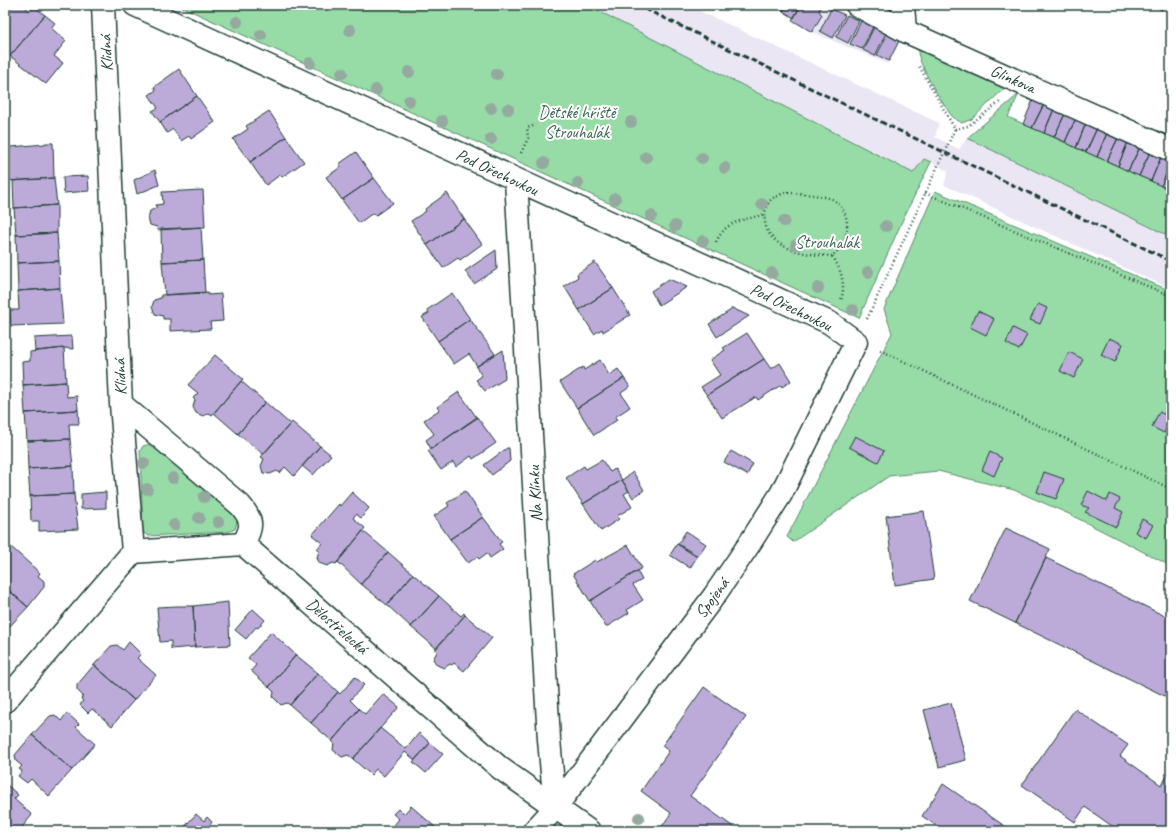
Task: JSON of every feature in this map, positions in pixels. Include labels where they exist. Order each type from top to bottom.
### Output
[{"type":"street","name":"Klidná","points":[[103,5],[121,404],[133,552]]},
{"type":"street","name":"Pod Ořechovkou","points":[[136,5],[830,324],[856,342]]},
{"type":"street","points":[[903,5],[905,31]]},
{"type":"street","name":"Glinkova","points":[[860,6],[905,31],[1171,150]]},
{"type":"street","name":"Na Klínku","points":[[516,180],[548,731],[555,808]]},
{"type":"street","name":"Spojená","points":[[534,831],[555,808],[714,596],[748,546],[781,494],[856,342]]},
{"type":"street","points":[[5,701],[133,552],[243,544],[249,534],[251,524],[245,511],[121,404]]},
{"type":"street","name":"Dělostřelecká","points":[[243,544],[500,768],[589,831]]},
{"type":"path","points":[[905,31],[913,55],[955,129]]},
{"type":"path","points":[[955,129],[968,126],[1025,84]]},
{"type":"path","points":[[520,156],[528,138],[527,128],[536,125]]},
{"type":"path","points":[[870,312],[955,129]]},
{"type":"path","points":[[787,193],[830,198],[843,210],[848,227],[846,238],[832,256],[803,254],[780,244],[770,235],[765,221],[765,214],[771,199],[787,193]]},
{"type":"path","points":[[925,193],[1171,296]]},
{"type":"path","points":[[714,247],[723,230],[729,224],[765,214]]},
{"type":"path","points":[[832,256],[844,285],[840,302]]},
{"type":"path","points":[[883,351],[1171,489]]},
{"type":"shaded area","points":[[587,5],[687,5],[939,123],[935,137],[959,149],[967,138],[1171,237],[1171,289],[944,185],[948,171],[931,162],[924,159],[913,173]]},
{"type":"shaded area","points":[[773,5],[820,5],[900,39],[888,64],[812,32],[794,18]]},
{"type":"green space","name":"Strouhalák","points":[[178,5],[587,5],[913,173],[924,159],[931,162],[904,217],[859,318]]},
{"type":"green space","points":[[918,48],[1010,83],[972,119],[962,123],[953,117],[936,93],[921,62],[918,54]]},
{"type":"green space","points":[[1019,94],[1008,117],[1171,190],[1171,237],[967,138]]},
{"type":"green space","points":[[935,191],[1171,291],[1171,566],[1069,514],[1014,490],[938,471],[889,476],[793,542],[787,537],[892,333],[884,309]]},
{"type":"green space","points":[[150,444],[158,447],[236,516],[238,519],[235,529],[228,532],[148,536],[144,533],[140,451],[143,446]]},
{"type":"building","points":[[9,5],[23,5],[30,11],[35,7],[45,15],[10,56],[5,51],[5,10]]},
{"type":"building","points":[[773,5],[787,5],[783,11]]},
{"type":"building","points":[[787,5],[801,5],[794,18],[783,11]]},
{"type":"building","points":[[801,5],[821,6],[819,11],[822,15],[812,32],[792,20]]},
{"type":"building","points":[[1152,5],[1164,5],[1162,10]]},
{"type":"building","points":[[1164,5],[1171,5],[1171,8]]},
{"type":"building","points":[[831,9],[845,15],[833,38],[820,31]]},
{"type":"building","points":[[45,15],[55,23],[51,28],[66,41],[54,56],[63,63],[46,84],[10,56]]},
{"type":"building","points":[[847,15],[859,21],[848,43],[836,37]]},
{"type":"building","points":[[861,21],[873,27],[862,49],[850,44]]},
{"type":"building","points":[[874,27],[886,33],[875,56],[863,50]]},
{"type":"building","points":[[888,33],[900,39],[889,61],[877,55]]},
{"type":"building","points":[[179,69],[197,96],[160,122],[152,111],[158,108],[149,95],[156,90],[154,87]]},
{"type":"building","points":[[197,96],[215,122],[191,139],[189,136],[181,141],[173,129],[167,133],[160,122]]},
{"type":"building","points":[[1033,100],[1044,104],[1032,128],[1023,124]]},
{"type":"building","points":[[1044,104],[1054,109],[1044,133],[1032,128]]},
{"type":"building","points":[[1054,109],[1065,114],[1054,137],[1044,133]]},
{"type":"building","points":[[269,111],[286,137],[250,162],[233,139],[248,129],[246,126]]},
{"type":"building","points":[[1065,114],[1076,118],[1065,142],[1054,137]]},
{"type":"building","points":[[1076,118],[1086,123],[1076,148],[1065,142]]},
{"type":"building","points":[[1086,123],[1097,128],[1086,152],[1076,148]]},
{"type":"building","points":[[1097,128],[1107,133],[1097,157],[1086,152]]},
{"type":"building","points":[[1107,133],[1118,138],[1107,161],[1097,157]]},
{"type":"building","points":[[286,137],[304,162],[282,177],[280,175],[266,185],[250,162]]},
{"type":"building","points":[[1118,138],[1128,142],[1118,166],[1107,161]]},
{"type":"building","points":[[1128,142],[1140,147],[1128,171],[1118,166]]},
{"type":"building","points":[[53,143],[54,178],[5,181],[5,146],[11,147]]},
{"type":"building","points":[[1140,147],[1150,152],[1139,176],[1128,171]]},
{"type":"building","points":[[356,152],[374,178],[342,200],[326,177],[341,167],[339,164]]},
{"type":"building","points":[[1150,152],[1161,157],[1151,181],[1139,176]]},
{"type":"building","points":[[1161,157],[1171,162],[1161,186],[1151,181]]},
{"type":"building","points":[[1171,163],[1171,190],[1161,186]]},
{"type":"building","points":[[155,170],[159,185],[137,194],[134,180]]},
{"type":"building","points":[[88,176],[89,191],[64,193],[63,177]]},
{"type":"building","points":[[54,178],[57,205],[14,208],[13,181]]},
{"type":"building","points":[[374,178],[393,203],[376,215],[373,213],[359,223],[342,200]]},
{"type":"building","points":[[203,190],[205,227],[158,230],[157,227],[150,225],[148,218],[150,211],[156,208],[156,205],[163,204],[162,192]]},
{"type":"building","points":[[447,193],[464,219],[427,245],[411,221],[426,211],[425,209]]},
{"type":"building","points":[[57,205],[57,233],[16,235],[14,208]]},
{"type":"building","points":[[464,219],[482,244],[460,260],[458,258],[443,268],[427,245]]},
{"type":"building","points":[[201,227],[203,260],[162,262],[161,229]]},
{"type":"building","points":[[57,233],[59,261],[17,263],[16,235]]},
{"type":"building","points":[[496,250],[497,269],[474,284],[465,271]]},
{"type":"building","points":[[203,260],[205,293],[165,295],[162,262]]},
{"type":"building","points":[[59,261],[60,288],[18,291],[17,263]]},
{"type":"building","points":[[595,262],[613,288],[579,310],[564,286],[578,277],[577,274]]},
{"type":"building","points":[[669,279],[687,287],[659,305],[651,291]]},
{"type":"building","points":[[60,288],[63,324],[11,326],[10,310],[19,310],[18,291]]},
{"type":"building","points":[[613,288],[630,315],[603,332],[602,329],[594,334],[579,310]]},
{"type":"building","points":[[208,292],[208,295],[221,294],[223,321],[210,322],[211,329],[170,331],[170,319],[163,319],[163,316],[155,314],[152,307],[154,300],[161,298],[161,295]]},
{"type":"building","points":[[452,293],[470,319],[438,341],[422,317],[429,313],[427,310]]},
{"type":"building","points":[[1038,304],[1047,308],[1040,324],[1030,320]]},
{"type":"building","points":[[732,308],[749,316],[717,337],[709,324]]},
{"type":"building","points":[[978,311],[994,319],[986,335],[970,327]]},
{"type":"building","points":[[470,319],[495,354],[477,366],[469,354],[454,364],[438,341]]},
{"type":"building","points":[[1013,328],[1027,335],[1019,350],[1006,343]]},
{"type":"building","points":[[747,333],[764,359],[707,395],[701,387],[720,375],[710,360],[725,350],[723,348]]},
{"type":"building","points":[[72,336],[73,349],[64,348],[35,351],[34,338]]},
{"type":"building","points":[[1109,338],[1123,344],[1115,362],[1101,355]]},
{"type":"building","points":[[64,348],[66,382],[23,385],[22,362],[30,361],[30,352]]},
{"type":"building","points":[[503,350],[505,379],[485,391],[476,380],[482,376],[476,367]]},
{"type":"building","points":[[1069,352],[1083,359],[1074,378],[1060,371]]},
{"type":"building","points":[[215,355],[243,379],[212,415],[209,413],[203,416],[196,413],[193,407],[195,400],[193,398],[198,393],[188,385]]},
{"type":"building","points":[[764,359],[771,369],[780,363],[791,381],[782,387],[781,385],[758,400],[756,397],[722,418],[707,395]]},
{"type":"building","points":[[600,360],[609,375],[618,369],[624,378],[577,408],[560,382],[583,367],[584,370]]},
{"type":"building","points":[[624,378],[630,387],[621,393],[630,407],[615,417],[617,420],[594,435],[577,408]]},
{"type":"building","points":[[241,381],[265,402],[238,434],[214,413]]},
{"type":"building","points":[[66,382],[67,397],[77,396],[78,410],[25,413],[23,385]]},
{"type":"building","points":[[459,392],[477,418],[431,449],[426,440],[434,434],[424,420],[439,410],[437,407]]},
{"type":"building","points":[[265,402],[290,424],[263,454],[238,434]]},
{"type":"building","points":[[78,410],[79,424],[69,424],[70,439],[27,441],[25,413]]},
{"type":"building","points":[[1159,412],[1171,417],[1164,433],[1152,427]]},
{"type":"building","points":[[477,417],[496,443],[473,459],[471,456],[456,467],[453,462],[441,470],[428,451]]},
{"type":"building","points":[[292,422],[320,446],[294,476],[285,467],[280,473],[277,471],[270,474],[263,473],[261,466],[264,459],[261,457]]},
{"type":"building","points":[[855,436],[884,451],[878,462],[849,447]]},
{"type":"building","points":[[70,439],[73,466],[28,469],[27,441]]},
{"type":"building","points":[[320,446],[331,455],[313,475],[302,466]]},
{"type":"building","points":[[509,448],[510,461],[492,475],[484,465]]},
{"type":"building","points":[[731,451],[753,464],[747,475],[724,462]]},
{"type":"building","points":[[990,452],[1002,458],[994,476],[982,470]]},
{"type":"building","points":[[602,460],[610,472],[615,469],[622,480],[583,504],[566,478],[584,466],[586,469]]},
{"type":"building","points":[[73,466],[74,494],[30,496],[28,469]]},
{"type":"building","points":[[633,472],[644,490],[633,498],[622,480]]},
{"type":"building","points":[[1044,472],[1064,479],[1056,499],[1037,492]]},
{"type":"building","points":[[622,480],[629,491],[624,494],[632,507],[617,516],[619,519],[601,531],[583,504]]},
{"type":"building","points":[[465,491],[483,517],[450,539],[434,516],[449,506],[447,503]]},
{"type":"building","points":[[1088,491],[1107,501],[1110,494],[1120,499],[1115,508],[1123,512],[1116,527],[1085,512],[1089,508],[1081,505]]},
{"type":"building","points":[[106,492],[106,508],[81,509],[81,494]]},
{"type":"building","points":[[352,492],[369,508],[361,518],[356,514],[353,518],[365,528],[336,564],[333,563],[327,566],[319,563],[317,557],[319,551],[317,549],[322,543],[312,535],[339,504],[340,506]]},
{"type":"building","points":[[74,494],[78,529],[39,531],[39,521],[31,521],[30,496]]},
{"type":"building","points":[[924,511],[934,579],[895,585],[886,516]]},
{"type":"building","points":[[483,517],[502,542],[499,544],[503,549],[490,558],[487,553],[479,559],[477,557],[468,563],[450,539]]},
{"type":"building","points":[[1142,519],[1153,525],[1146,538],[1135,532]]},
{"type":"building","points":[[1006,528],[1050,549],[1015,623],[970,601]]},
{"type":"building","points":[[363,531],[388,552],[361,584],[338,562],[336,564]]},
{"type":"building","points":[[686,531],[706,544],[698,556],[678,544]]},
{"type":"building","points":[[677,544],[697,557],[690,568],[670,555]]},
{"type":"building","points":[[628,545],[642,568],[590,601],[573,574],[595,560],[597,562]]},
{"type":"building","points":[[10,546],[40,573],[38,576],[44,581],[44,587],[28,607],[5,587],[5,551]]},
{"type":"building","points":[[388,552],[413,574],[387,605],[361,584]]},
{"type":"building","points":[[1046,558],[1171,619],[1171,699],[1015,623]]},
{"type":"building","points":[[637,571],[642,580],[633,585],[643,600],[627,610],[629,613],[606,627],[590,601]]},
{"type":"building","points":[[413,574],[439,596],[411,627],[387,605]]},
{"type":"building","points":[[5,587],[28,607],[10,626],[5,626]]},
{"type":"building","points":[[439,596],[461,616],[464,613],[465,615],[436,648],[411,627]]},
{"type":"building","points":[[228,602],[230,645],[195,647],[193,606]]},
{"type":"building","points":[[193,606],[195,647],[171,649],[171,641],[160,642],[157,607]]},
{"type":"building","points":[[253,609],[265,620],[258,628],[256,627],[246,639],[235,630]]},
{"type":"building","points":[[465,615],[492,638],[464,671],[454,663],[444,668],[437,665],[433,659],[437,652],[435,650]]},
{"type":"building","points":[[271,632],[296,655],[269,687],[251,671],[256,665],[248,658]]},
{"type":"building","points":[[129,642],[141,654],[137,658],[156,675],[134,700],[94,665],[111,646],[117,645],[123,650]]},
{"type":"building","points":[[296,655],[318,673],[290,705],[287,703],[281,705],[273,697],[274,692],[269,687]]},
{"type":"building","points":[[94,665],[134,700],[112,726],[92,709],[88,713],[80,705],[83,701],[81,699],[83,696],[77,690],[77,685]]},
{"type":"building","points":[[318,673],[338,692],[311,723],[290,705]]},
{"type":"building","points":[[355,677],[364,685],[350,700],[359,709],[332,741],[311,723],[338,692],[340,694]]},
{"type":"building","points":[[704,687],[746,717],[690,796],[739,831],[659,831],[671,813],[641,791],[669,751],[662,746]]},
{"type":"building","points":[[383,694],[399,707],[353,759],[348,755],[342,757],[333,750],[334,743],[332,741],[359,709],[365,714]]},
{"type":"building","points":[[951,703],[966,760],[939,767],[924,710]]},
{"type":"building","points":[[1075,709],[1128,745],[1120,756],[1161,785],[1169,774],[1171,776],[1171,831],[1119,831],[1085,807],[1075,822],[1022,785]]},
{"type":"building","points":[[67,713],[79,724],[76,727],[95,744],[72,770],[32,735],[50,716],[55,715],[61,721]]},
{"type":"building","points":[[380,728],[406,749],[419,733],[430,743],[415,760],[405,752],[384,776],[376,769],[371,775],[353,759]]},
{"type":"building","points":[[32,735],[72,770],[49,796],[31,779],[27,783],[18,776],[22,771],[19,769],[22,766],[16,761],[15,755]]},
{"type":"building","points":[[430,743],[443,754],[426,773],[413,762]]},
{"type":"building","points":[[6,784],[18,795],[14,799],[32,815],[19,831],[5,831]]},
{"type":"building","points":[[943,784],[1012,831],[944,831],[922,816]]},
{"type":"building","points":[[411,806],[435,827],[431,831],[389,831],[399,819],[393,814],[398,809],[404,814]]},
{"type":"building","points":[[196,814],[204,821],[207,817],[212,822],[209,826],[215,831],[181,831]]},
{"type":"railway","points":[[637,5],[1171,261]]},
{"type":"park label","name":"Dětské hřiště Strouhalák","points":[[577,122]]}]
